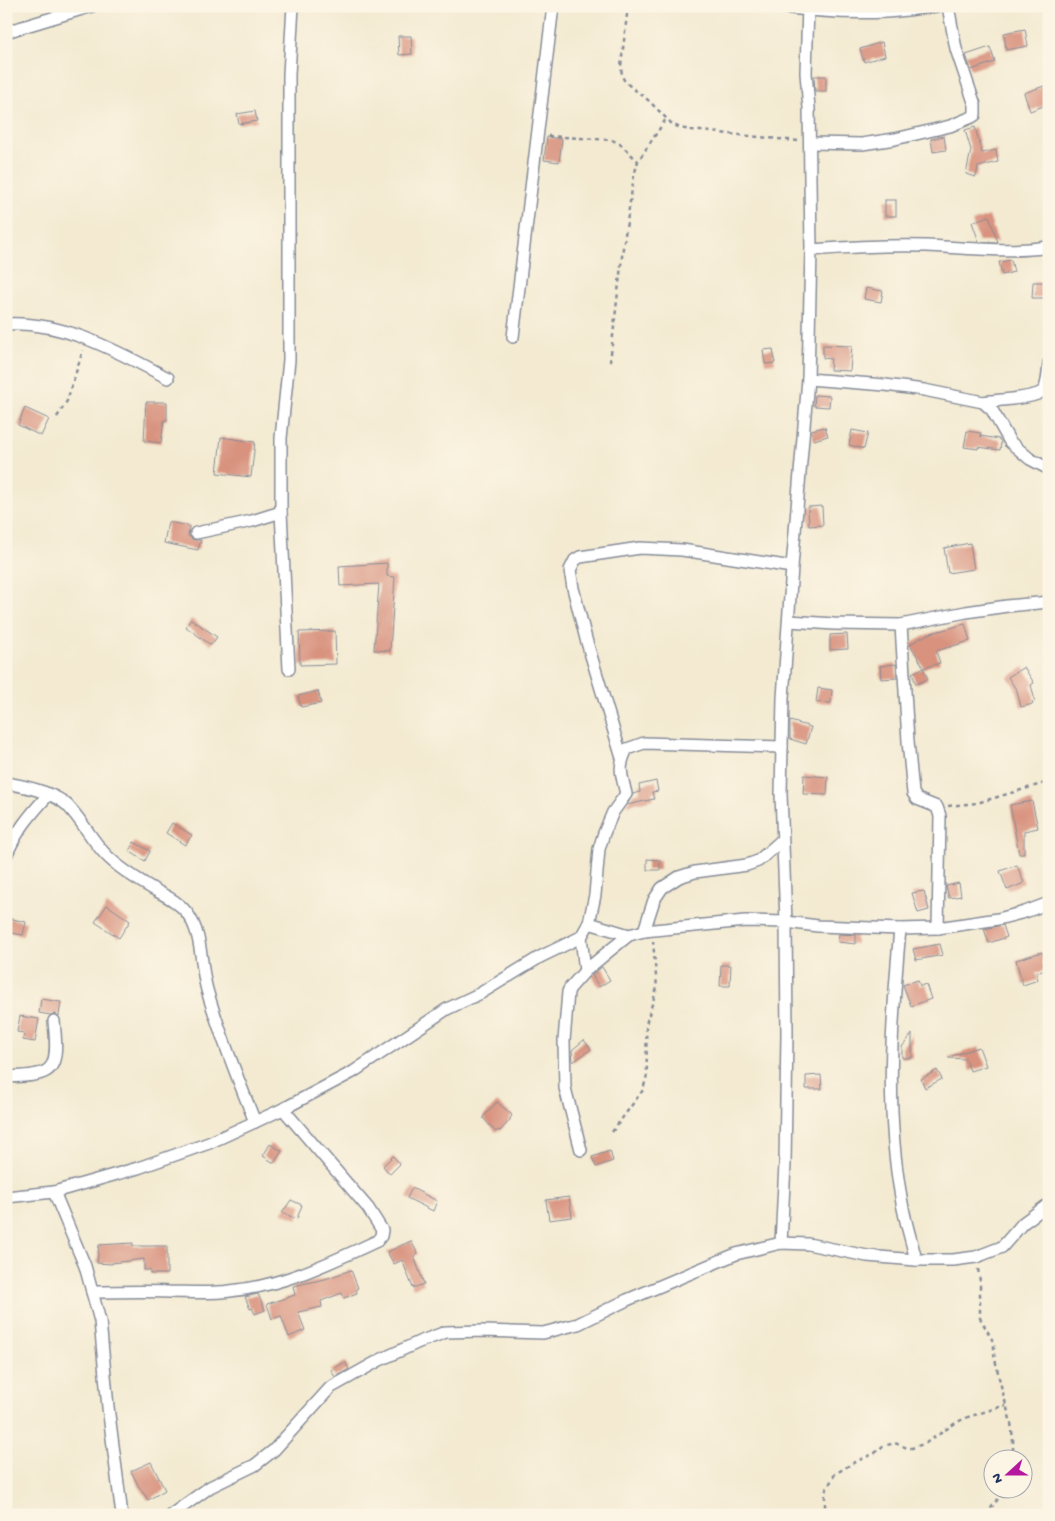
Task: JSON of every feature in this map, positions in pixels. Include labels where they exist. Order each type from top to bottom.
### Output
[{"type":"street","points":[[6,32],[92,6]]},
{"type":"street","points":[[289,669],[281,512],[282,438],[289,360],[289,74],[293,6]]},
{"type":"street","points":[[513,337],[553,6]]},
{"type":"street","points":[[774,6],[886,12],[936,6]]},
{"type":"street","points":[[810,143],[862,144],[895,139],[950,126],[975,115],[975,105],[956,49],[948,6]]},
{"type":"street","points":[[780,1243],[785,1164],[787,1034],[786,922],[781,794],[783,698],[808,379],[811,250],[810,143],[806,73],[807,9]]},
{"type":"street","points":[[811,250],[879,245],[997,251],[1049,247]]},
{"type":"street","points":[[6,324],[54,328],[86,338],[168,378]]},
{"type":"street","points":[[808,379],[924,390],[982,402],[1040,394],[1044,390],[1049,363]]},
{"type":"street","points":[[982,402],[992,410],[1010,442],[1030,459],[1049,468]]},
{"type":"street","points":[[196,533],[252,521],[281,512]]},
{"type":"street","points":[[622,758],[586,639],[573,588],[570,570],[575,560],[580,557],[640,548],[682,550],[792,567]]},
{"type":"street","points":[[789,621],[901,625],[966,612],[1049,602]]},
{"type":"street","points":[[901,625],[913,793],[917,799],[937,807],[940,816],[938,928]]},
{"type":"street","points":[[6,1197],[54,1192],[175,1156],[209,1143],[283,1109],[353,1072],[447,1009],[482,993],[540,958],[581,937],[590,923],[595,895],[599,849],[604,833],[613,812],[626,794],[620,771],[622,758],[627,749],[644,743],[782,747]]},
{"type":"street","points":[[6,783],[58,798],[66,805],[107,856],[127,873],[180,904],[189,915],[199,944],[206,989],[255,1122]]},
{"type":"street","points":[[6,856],[13,839],[48,795]]},
{"type":"street","points":[[648,930],[654,900],[662,888],[679,877],[695,872],[752,863],[767,855],[782,840]]},
{"type":"street","points":[[581,1150],[565,1088],[564,1041],[568,992],[585,971],[630,935],[648,930],[745,921],[900,930],[938,928],[998,919],[1049,903]]},
{"type":"street","points":[[590,923],[630,935]]},
{"type":"street","points":[[900,930],[893,1001],[891,1068],[893,1136],[900,1197],[916,1260]]},
{"type":"street","points":[[581,937],[585,971]]},
{"type":"street","points":[[6,1077],[37,1074],[47,1071],[52,1066],[56,1045],[54,1021]]},
{"type":"street","points":[[92,1292],[206,1294],[261,1286],[293,1278],[377,1241],[381,1236],[382,1230],[368,1208],[283,1109]]},
{"type":"street","points":[[54,1192],[79,1252],[100,1321],[108,1407],[122,1515]]},
{"type":"street","points":[[171,1515],[210,1487],[256,1465],[274,1450],[330,1388],[380,1360],[446,1332],[543,1333],[578,1324],[627,1300],[736,1254],[780,1243],[808,1244],[866,1256],[916,1260],[954,1260],[976,1257],[1002,1247],[1023,1223],[1049,1204]]},
{"type":"path","points":[[628,6],[621,66],[622,76],[625,82],[648,100],[672,124],[691,130],[810,143]]},
{"type":"path","points":[[610,362],[629,203],[634,176],[638,162],[666,119]]},
{"type":"path","points":[[537,136],[612,140],[620,144],[638,162]]},
{"type":"path","points":[[56,417],[67,401],[79,367],[86,338]]},
{"type":"path","points":[[937,807],[977,803],[1045,784]]},
{"type":"path","points":[[612,1132],[644,1090],[647,1075],[646,1024],[657,988],[648,930]]},
{"type":"path","points":[[976,1257],[980,1281],[980,1318],[994,1343],[994,1354],[1011,1423],[1013,1448]]},
{"type":"path","points":[[824,1515],[827,1485],[835,1474],[853,1463],[870,1456],[883,1446],[889,1444],[898,1443],[901,1446],[912,1448],[926,1443],[965,1418],[1006,1405]]},
{"type":"path","points":[[986,1515],[999,1498]]},
{"type":"building","points":[[1025,29],[1028,46],[1006,50],[1004,33]]},
{"type":"building","points":[[398,36],[411,36],[412,54],[399,55]]},
{"type":"building","points":[[882,42],[885,56],[864,62],[860,49]]},
{"type":"building","points":[[990,47],[995,62],[971,70],[966,55]]},
{"type":"building","points":[[814,76],[826,76],[826,91],[815,91]]},
{"type":"building","points":[[1044,86],[1049,104],[1030,111],[1024,93]]},
{"type":"building","points":[[255,111],[257,121],[239,124],[237,114]]},
{"type":"building","points":[[975,127],[982,153],[996,150],[998,162],[978,167],[976,177],[966,174],[971,150],[965,130]]},
{"type":"building","points":[[944,136],[946,150],[933,152],[931,139]]},
{"type":"building","points":[[547,137],[562,139],[559,162],[544,160]]},
{"type":"building","points":[[885,200],[896,200],[896,216],[885,216]]},
{"type":"building","points":[[989,216],[998,242],[979,242],[972,222]]},
{"type":"building","points":[[1011,260],[1014,272],[1002,275],[999,262]]},
{"type":"building","points":[[1033,282],[1049,282],[1049,298],[1032,298]]},
{"type":"building","points":[[866,288],[883,291],[881,302],[864,299]]},
{"type":"building","points":[[823,345],[852,346],[850,371],[830,370],[831,359],[823,358]]},
{"type":"building","points":[[773,349],[775,363],[765,364],[763,350]]},
{"type":"building","points":[[815,395],[830,396],[829,407],[814,406]]},
{"type":"building","points":[[146,402],[167,402],[167,420],[164,420],[161,443],[144,441]]},
{"type":"building","points":[[25,408],[49,419],[41,436],[18,425]]},
{"type":"building","points":[[825,427],[828,436],[814,440],[811,430]]},
{"type":"building","points":[[852,430],[868,433],[864,449],[849,445]]},
{"type":"building","points":[[967,431],[981,433],[980,436],[999,439],[1001,442],[1000,450],[964,447]]},
{"type":"building","points":[[221,437],[255,442],[251,477],[217,473]]},
{"type":"building","points":[[822,506],[823,525],[809,526],[808,507]]},
{"type":"building","points":[[168,522],[189,526],[188,536],[194,540],[201,540],[198,550],[164,543]]},
{"type":"building","points":[[970,543],[974,569],[948,573],[944,548]]},
{"type":"building","points":[[387,563],[387,576],[395,577],[390,651],[374,650],[379,584],[340,586],[339,566]]},
{"type":"building","points":[[191,619],[217,637],[211,645],[186,627]]},
{"type":"building","points":[[965,624],[970,641],[936,651],[940,663],[924,668],[910,644],[928,634]]},
{"type":"building","points":[[335,631],[336,664],[300,665],[299,632]]},
{"type":"building","points":[[847,634],[848,649],[830,650],[830,635]]},
{"type":"building","points":[[896,664],[897,678],[881,679],[880,666]]},
{"type":"building","points":[[1024,667],[1034,683],[1031,685],[1035,701],[1032,702],[1033,704],[1021,707],[1017,691],[1008,677]]},
{"type":"building","points":[[923,668],[928,679],[916,684],[912,673]]},
{"type":"building","points":[[818,688],[832,690],[831,703],[816,702]]},
{"type":"building","points":[[318,691],[321,703],[301,707],[298,696]]},
{"type":"building","points":[[790,721],[811,727],[806,744],[790,739]]},
{"type":"building","points":[[804,775],[828,777],[827,795],[803,794]]},
{"type":"building","points":[[656,781],[658,791],[652,792],[654,799],[627,805],[633,794],[640,792],[639,785]]},
{"type":"building","points":[[1032,801],[1038,828],[1024,831],[1024,854],[1019,854],[1010,805]]},
{"type":"building","points":[[172,823],[192,835],[185,845],[166,833]]},
{"type":"building","points":[[134,842],[150,851],[145,861],[129,851]]},
{"type":"building","points":[[647,859],[660,860],[660,870],[647,870]]},
{"type":"building","points":[[1017,865],[1024,883],[1007,890],[1000,871]]},
{"type":"building","points":[[959,883],[961,896],[949,898],[946,886]]},
{"type":"building","points":[[924,891],[929,910],[918,913],[912,893]]},
{"type":"building","points":[[107,905],[130,921],[119,938],[95,922]]},
{"type":"building","points":[[8,918],[26,922],[23,935],[6,932]]},
{"type":"building","points":[[1003,925],[1007,937],[989,943],[984,929]]},
{"type":"building","points":[[839,934],[856,935],[856,944],[838,942]]},
{"type":"building","points":[[940,944],[943,955],[916,960],[913,949]]},
{"type":"building","points":[[1042,952],[1046,962],[1043,963],[1045,970],[1036,973],[1038,980],[1023,985],[1016,960]]},
{"type":"building","points":[[721,965],[731,965],[730,986],[720,986]]},
{"type":"building","points":[[602,967],[610,980],[599,987],[592,975]]},
{"type":"building","points":[[918,980],[920,986],[926,984],[931,999],[911,1006],[903,985]]},
{"type":"building","points":[[41,999],[61,1002],[59,1016],[39,1013]]},
{"type":"building","points":[[20,1016],[39,1019],[35,1042],[23,1040],[24,1033],[17,1032]]},
{"type":"building","points":[[912,1034],[912,1058],[902,1058],[902,1047]]},
{"type":"building","points":[[584,1040],[591,1049],[573,1062],[572,1050]]},
{"type":"building","points":[[979,1047],[986,1066],[970,1071],[966,1059],[949,1058],[949,1057]]},
{"type":"building","points":[[937,1070],[942,1079],[925,1088],[921,1079]]},
{"type":"building","points":[[821,1075],[822,1089],[806,1089],[806,1076]]},
{"type":"building","points":[[497,1102],[512,1115],[500,1131],[496,1132],[483,1117]]},
{"type":"building","points":[[270,1144],[282,1151],[274,1163],[263,1156]]},
{"type":"building","points":[[610,1151],[613,1161],[596,1167],[592,1157]]},
{"type":"building","points":[[393,1156],[400,1164],[390,1174],[383,1166]]},
{"type":"building","points":[[412,1188],[437,1201],[433,1211],[407,1198]]},
{"type":"building","points":[[569,1197],[572,1217],[549,1220],[546,1200]]},
{"type":"building","points":[[291,1200],[302,1205],[297,1219],[282,1213]]},
{"type":"building","points":[[411,1241],[418,1254],[414,1256],[424,1284],[413,1288],[402,1260],[394,1264],[387,1252]]},
{"type":"building","points":[[133,1243],[133,1246],[167,1246],[167,1274],[150,1274],[150,1270],[144,1270],[144,1259],[112,1264],[97,1263],[99,1245]]},
{"type":"building","points":[[351,1270],[358,1288],[356,1289],[357,1293],[344,1298],[342,1293],[321,1301],[322,1307],[298,1312],[305,1330],[289,1337],[281,1316],[272,1319],[267,1304],[295,1295],[293,1286],[325,1279]]},
{"type":"building","points":[[258,1294],[265,1310],[255,1314],[252,1308],[250,1309],[245,1297]]},
{"type":"building","points":[[345,1362],[349,1369],[335,1377],[331,1370]]},
{"type":"building","points":[[151,1462],[165,1490],[148,1500],[131,1471]]}]
